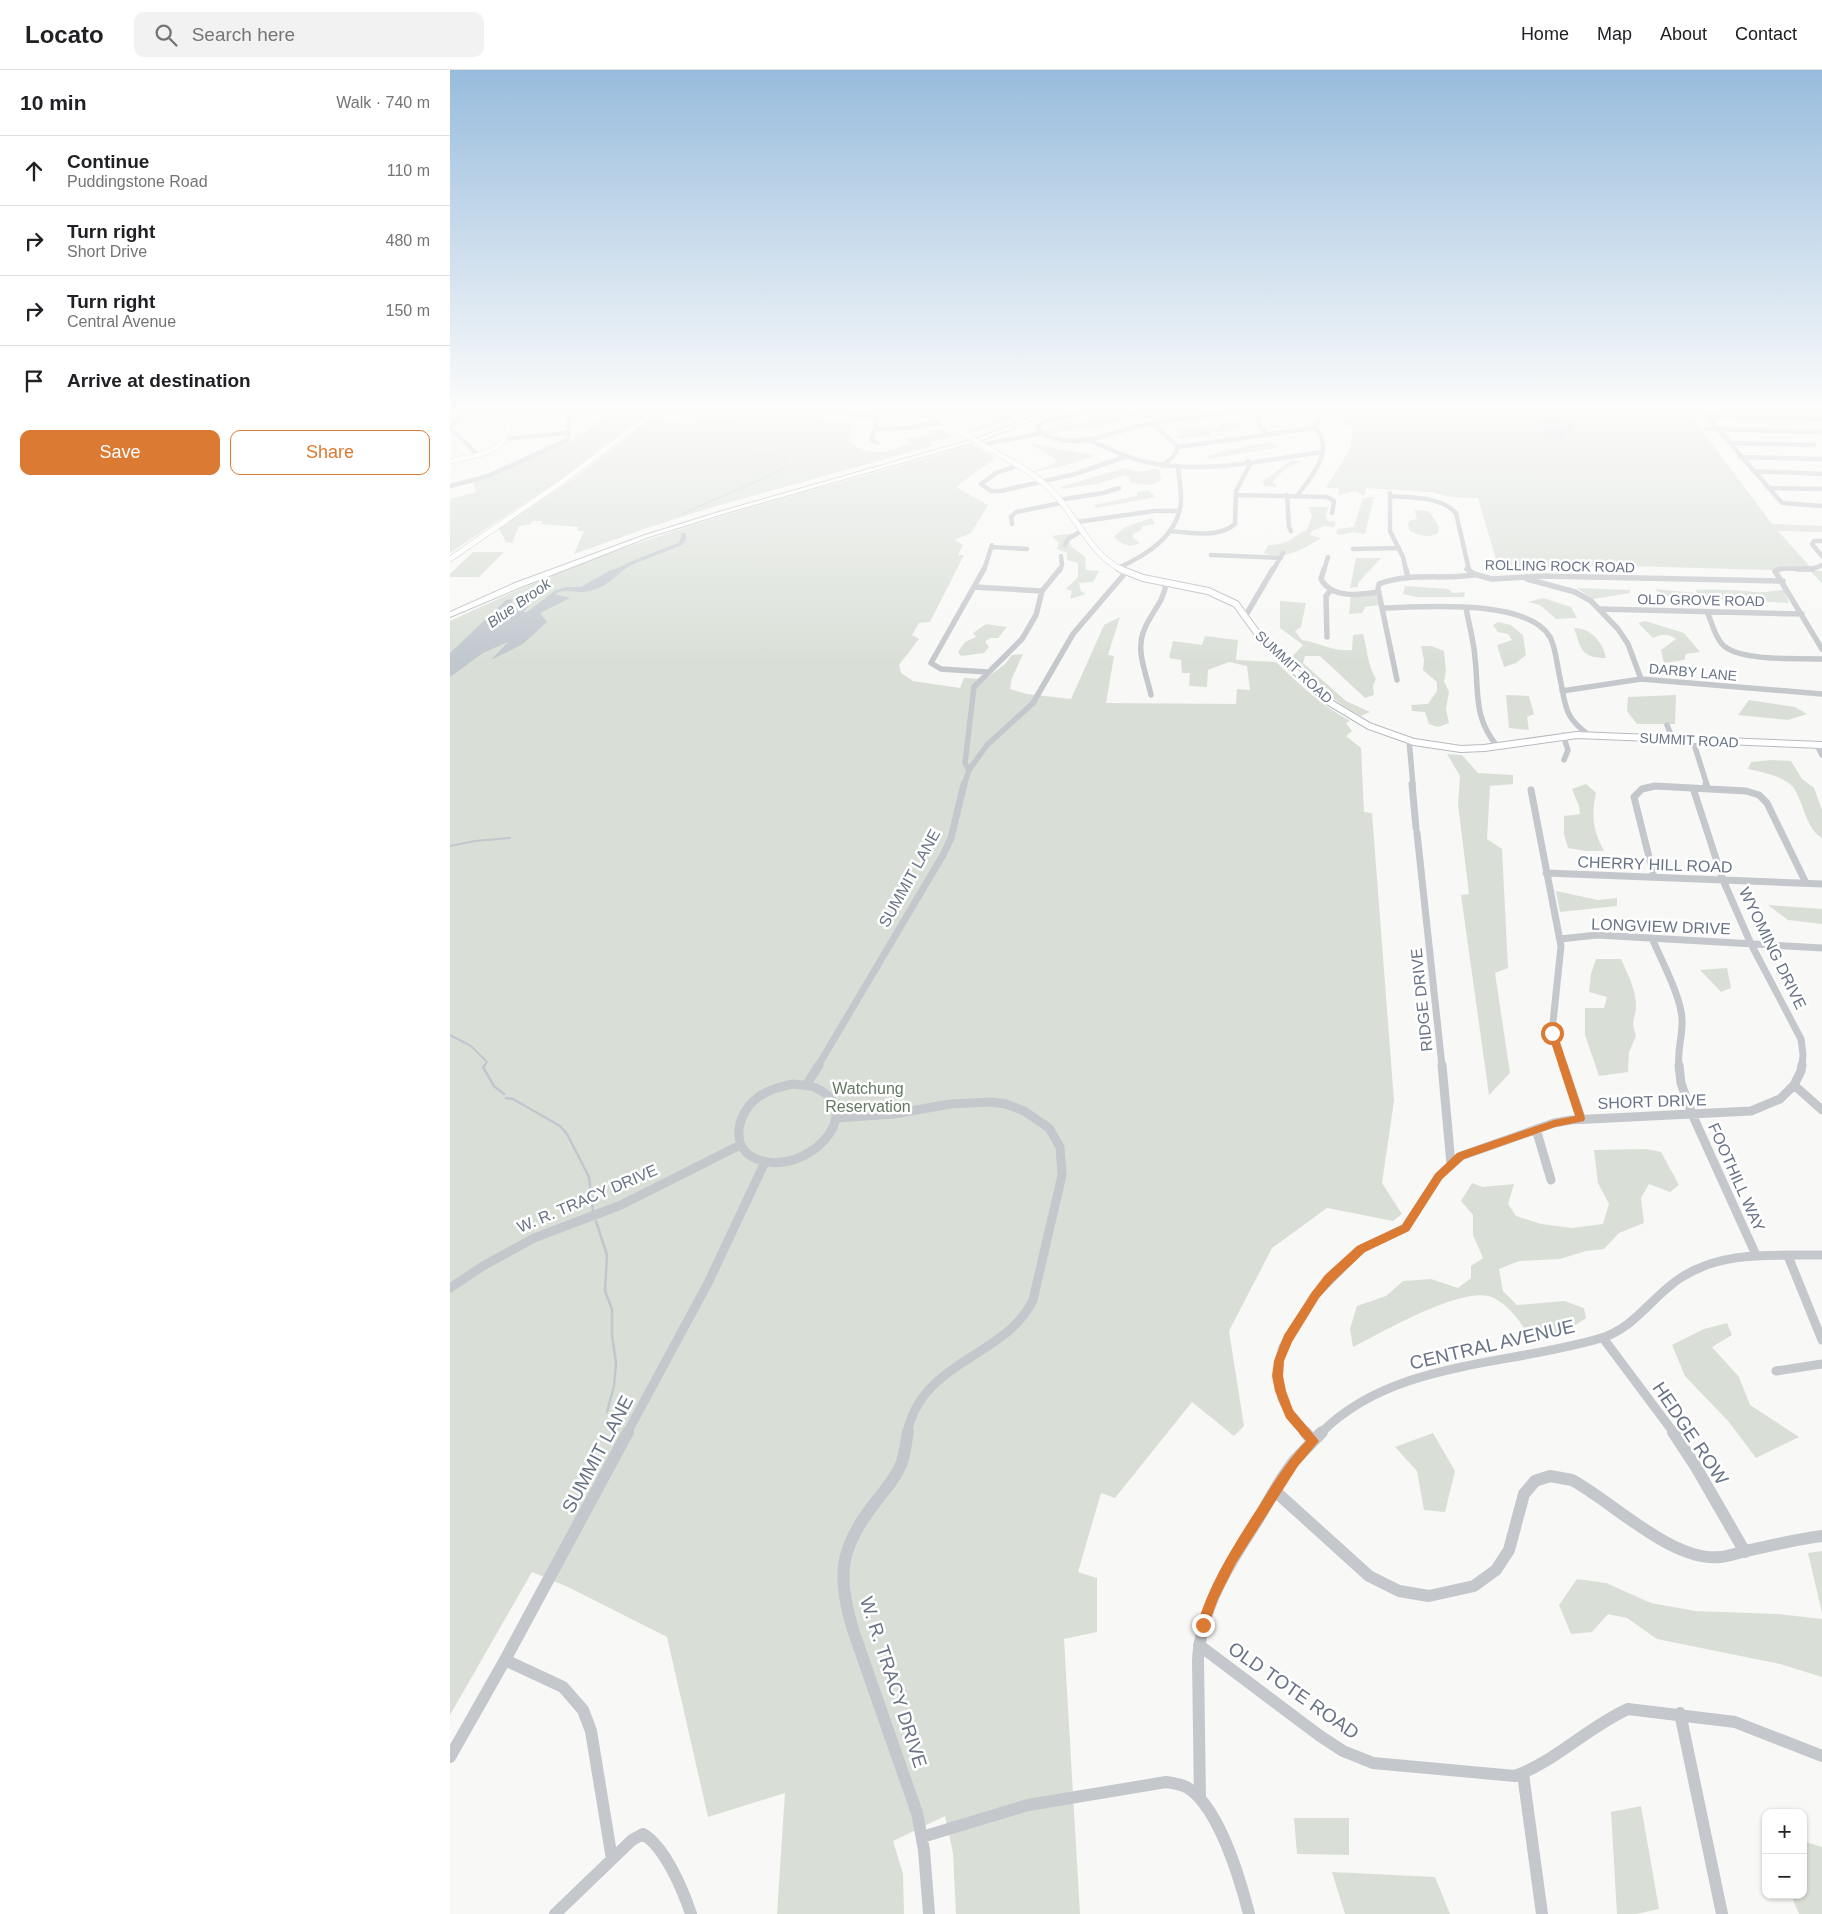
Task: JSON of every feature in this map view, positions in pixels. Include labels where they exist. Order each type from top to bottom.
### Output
[{"type":"highway","points":[[450,610],[538,572],[631,536],[778,492]]},
{"type":"highway","points":[[450,615],[518,585],[647,536],[793,492]]},
{"type":"main road","points":[[450,560],[547,492]]},
{"type":"main road","name":"SUMMIT ROAD","points":[[1051,492],[1077,522],[1103,557],[1118,568],[1166,583],[1222,596],[1238,606],[1246,615],[1259,637],[1318,693],[1359,720],[1408,740],[1451,748],[1498,747],[1563,736],[1819,745]]},
{"type":"street","points":[[1012,524],[1011,517],[1016,512],[1105,492]]},
{"type":"street","points":[[1118,568],[1149,552],[1170,531],[1180,510],[1181,492]]},
{"type":"street","points":[[1297,496],[1299,492]]},
{"type":"street","points":[[1772,492],[1781,502],[1789,505],[1822,506]]},
{"type":"street","points":[[1170,531],[1190,533],[1232,529],[1235,524],[1236,494],[1329,498],[1334,501],[1332,512]]},
{"type":"street","name":"ROLLING ROCK ROAD","points":[[1399,548],[1390,531],[1390,494],[1436,501],[1453,509],[1456,513],[1467,569],[1473,575],[1489,579],[1553,576],[1782,581]]},
{"type":"street","points":[[1287,495],[1289,527],[1291,531]]},
{"type":"street","points":[[1077,522],[1108,520],[1149,511],[1180,510]]},
{"type":"street","points":[[1065,545],[1068,539],[1083,530]]},
{"type":"street","points":[[1822,541],[1814,541],[1812,544],[1822,556]]},
{"type":"street","points":[[987,672],[941,669],[931,664],[988,562],[992,546],[1027,549]]},
{"type":"street","points":[[1353,549],[1399,548],[1408,578]]},
{"type":"street","points":[[1212,555],[1282,556],[1246,615]]},
{"type":"street","points":[[969,770],[965,763],[974,687],[1022,639],[1036,615],[1042,591],[1060,570],[1062,556]]},
{"type":"street","points":[[1328,557],[1321,581],[1332,590],[1356,594],[1379,592]]},
{"type":"street","points":[[1822,565],[1817,568],[1776,569],[1775,571],[1822,649]]},
{"type":"street","name":"SUMMIT LANE","points":[[808,1084],[943,855],[951,838],[964,782],[969,770],[987,745],[1033,703],[1073,634],[1126,572]]},
{"type":"street","points":[[1397,680],[1379,584],[1385,580],[1456,578],[1473,575]]},
{"type":"street","points":[[1525,578],[1575,592],[1587,598],[1600,609],[1618,629],[1628,644],[1641,679]]},
{"type":"street","points":[[1151,695],[1141,642],[1149,622],[1165,597],[1166,583]]},
{"type":"street","points":[[974,587],[1042,591]]},
{"type":"street","points":[[1327,637],[1326,596],[1332,590]]},
{"type":"street","points":[[1383,608],[1466,608],[1508,612],[1525,617],[1542,627],[1551,638],[1569,717],[1590,736]]},
{"type":"street","points":[[1466,608],[1475,655],[1479,718],[1488,736],[1498,747]]},
{"type":"street","name":"OLD GROVE ROAD","points":[[1600,609],[1802,614]]},
{"type":"street","points":[[1707,612],[1722,644],[1733,652],[1822,659]]},
{"type":"street","name":"DARBY LANE","points":[[1562,691],[1641,679],[1822,694]]},
{"type":"street","points":[[1667,725],[1674,740]]},
{"type":"street","points":[[1563,736],[1568,750],[1564,760]]},
{"type":"street","name":"RIDGE DRIVE","points":[[1408,740],[1450,1137],[1451,1164]]},
{"type":"street","points":[[1693,741],[1708,789]]},
{"type":"street","points":[[1819,745],[1822,755]]},
{"type":"street","points":[[1654,877],[1634,801],[1635,794],[1649,786],[1746,791],[1763,798],[1806,883]]},
{"type":"street","name":"WYOMING DRIVE","points":[[1693,788],[1723,880],[1751,944],[1801,1039],[1803,1063],[1794,1085]]},
{"type":"street","points":[[1531,790],[1562,956],[1552,1033],[1581,1118]]},
{"type":"street","name":"CHERRY HILL ROAD","points":[[1546,873],[1822,884]]},
{"type":"street","name":"LONGVIEW DRIVE","points":[[1560,939],[1597,936],[1822,948]]},
{"type":"street","name":"FOOTHILL WAY","points":[[1652,938],[1680,1007],[1682,1020],[1678,1069],[1681,1083],[1692,1114],[1756,1256]]},
{"type":"street","points":[[792,1084],[808,1084],[830,1096],[836,1106],[837,1118],[833,1130],[825,1142],[812,1153],[797,1160],[781,1163],[754,1159],[740,1145],[737,1133],[740,1119],[748,1107],[760,1096],[775,1088],[792,1084]]},
{"type":"street","points":[[1794,1085],[1822,1110]]},
{"type":"street","name":"SHORT DRIVE","points":[[1313,1441],[1294,1420],[1282,1399],[1278,1376],[1279,1361],[1283,1347],[1315,1295],[1329,1279],[1361,1249],[1405,1228],[1439,1176],[1451,1164],[1469,1152],[1554,1123],[1581,1118],[1740,1113],[1756,1109],[1780,1099],[1794,1085]]},
{"type":"street","name":"W. R. TRACY DRIVE","points":[[837,1118],[894,1114],[966,1102],[1006,1104],[1024,1111],[1049,1128],[1060,1147],[1062,1161],[1060,1186],[1033,1300],[1028,1313],[1011,1329],[947,1372],[929,1391],[910,1423],[900,1466],[859,1524],[844,1560],[845,1597],[852,1628],[910,1792],[922,1837],[929,1914]]},
{"type":"street","points":[[1536,1129],[1551,1180]]},
{"type":"street","name":"W. R. TRACY DRIVE","points":[[450,1288],[483,1266],[534,1238],[635,1199],[740,1145]]},
{"type":"street","name":"SUMMIT LANE","points":[[450,1757],[505,1660],[708,1283],[765,1162]]},
{"type":"street","name":"CENTRAL AVENUE","points":[[1200,1799],[1199,1645],[1212,1596],[1232,1559],[1275,1491],[1294,1462],[1313,1441],[1343,1416],[1370,1398],[1400,1383],[1456,1366],[1603,1338],[1628,1323],[1669,1286],[1694,1269],[1724,1259],[1756,1256],[1822,1255]]},
{"type":"street","points":[[1788,1256],[1822,1340]]},
{"type":"street","name":"HEDGE ROW","points":[[1603,1338],[1696,1467],[1745,1552]]},
{"type":"street","points":[[1776,1371],[1822,1364]]},
{"type":"street","points":[[1275,1491],[1369,1576],[1388,1587],[1430,1596],[1465,1589],[1489,1576],[1501,1563],[1509,1550],[1524,1494],[1528,1487],[1539,1478],[1547,1476],[1563,1477],[1572,1480],[1628,1518],[1675,1546],[1708,1557],[1723,1557],[1805,1538],[1822,1536]]},
{"type":"street","name":"OLD TOTE ROAD","points":[[1199,1645],[1320,1736],[1343,1751],[1373,1763],[1504,1775],[1523,1774]]},
{"type":"street","points":[[505,1660],[563,1687],[583,1710],[591,1731],[612,1859]]},
{"type":"street","points":[[1542,1914],[1523,1774],[1619,1711],[1638,1709],[1680,1713],[1735,1722],[1822,1756]]},
{"type":"street","points":[[1680,1713],[1722,1914]]},
{"type":"street","points":[[922,1837],[1028,1805],[1166,1782],[1177,1783],[1189,1788],[1200,1799],[1229,1852],[1249,1914]]},
{"type":"street","points":[[555,1914],[632,1840],[643,1834],[652,1838],[678,1884],[691,1914]]},
{"type":"green space","points":[[476,492],[541,492],[450,553],[450,499]]},
{"type":"green space","points":[[554,492],[766,492],[647,528],[574,554],[584,531],[577,531],[579,527],[542,524],[542,521],[532,521],[530,524],[519,526],[512,543],[506,542],[499,528]]},
{"type":"green space","name":"Watchung Reservation","points":[[805,492],[965,492],[988,505],[971,533],[955,540],[963,545],[958,555],[964,555],[930,622],[919,623],[912,635],[919,639],[899,665],[901,673],[913,681],[960,688],[964,678],[985,679],[1005,664],[1012,655],[1023,654],[1012,678],[1010,689],[1027,694],[1071,699],[1104,625],[1120,617],[1108,655],[1114,656],[1106,703],[1236,704],[1237,689],[1250,690],[1247,666],[1229,662],[1208,670],[1207,687],[1189,686],[1190,673],[1182,673],[1181,660],[1169,658],[1173,641],[1202,645],[1205,636],[1238,640],[1236,660],[1276,662],[1302,687],[1350,721],[1346,723],[1352,731],[1346,736],[1361,748],[1364,812],[1372,813],[1394,1101],[1382,1183],[1402,1214],[1393,1221],[1327,1208],[1272,1248],[1229,1331],[1244,1426],[1234,1436],[1192,1402],[1115,1498],[1101,1493],[1078,1572],[1097,1578],[1097,1632],[1064,1639],[1080,1914],[956,1914],[953,1853],[945,1816],[893,1841],[903,1874],[904,1914],[777,1914],[785,1793],[708,1817],[667,1637],[568,1587],[532,1572],[450,1715],[450,621],[547,578],[596,559],[686,527]]},
{"type":"green space","points":[[1137,492],[1151,492],[1155,497],[1097,508],[1094,505],[1137,496]]},
{"type":"green space","points":[[1338,492],[1351,492],[1338,495]]},
{"type":"green space","points":[[1357,492],[1365,492],[1364,496]]},
{"type":"green space","points":[[1431,492],[1748,492],[1772,524],[1822,526],[1822,532],[1778,531],[1814,571],[1822,571],[1822,583],[1810,571],[1590,565],[1588,562],[1554,562],[1555,567],[1498,566],[1478,498],[1451,497]]},
{"type":"green space","points":[[1374,497],[1365,534],[1353,532],[1340,535],[1336,533],[1338,529],[1354,527],[1363,498]]},
{"type":"green space","points":[[1308,507],[1328,507],[1326,516],[1328,521],[1336,522],[1334,527],[1324,526],[1312,531],[1310,535],[1321,538],[1294,552],[1279,555],[1264,553],[1268,545],[1281,544],[1307,530],[1312,515]]},
{"type":"green space","points":[[1415,510],[1429,511],[1439,527],[1438,533],[1428,536],[1410,531],[1409,521],[1417,519]]},
{"type":"green space","points":[[1152,518],[1155,524],[1143,526],[1141,530],[1133,534],[1133,538],[1140,543],[1126,545],[1114,537],[1125,527]]},
{"type":"green space","points":[[1076,533],[1069,541],[1072,547],[1085,557],[1086,570],[1099,571],[1093,582],[1079,583],[1081,591],[1086,594],[1070,599],[1072,591],[1066,589],[1078,577],[1078,563],[1067,560],[1067,553],[1057,549],[1059,543],[1052,536]]},
{"type":"green space","points":[[473,552],[504,552],[479,577],[450,577],[450,574]]},
{"type":"green space","points":[[1356,558],[1381,558],[1358,583],[1358,587],[1350,588]]},
{"type":"green space","points":[[1405,586],[1448,589],[1453,593],[1465,592],[1464,597],[1417,597],[1403,594]]},
{"type":"green space","points":[[1577,588],[1630,590],[1630,593],[1593,599]]},
{"type":"green space","points":[[1655,589],[1696,593],[1696,590],[1759,592],[1784,590],[1789,603],[1663,596]]},
{"type":"green space","points":[[1376,595],[1379,605],[1365,607],[1362,613],[1349,614],[1351,596]]},
{"type":"green space","points":[[1543,598],[1571,607],[1577,618],[1556,619],[1540,605],[1528,602]]},
{"type":"green space","points":[[1280,601],[1306,603],[1301,627],[1295,631],[1302,640],[1333,649],[1352,650],[1353,635],[1363,634],[1369,663],[1376,679],[1373,685],[1374,695],[1365,698],[1320,656],[1305,656],[1303,663],[1346,701],[1370,712],[1361,716],[1341,704],[1314,684],[1290,659],[1303,645],[1280,628]]},
{"type":"green space","points":[[1645,621],[1684,633],[1700,652],[1686,654],[1684,660],[1664,663],[1661,650],[1676,639],[1664,635],[1653,638],[1638,623]]},
{"type":"green space","points":[[1498,622],[1511,625],[1523,635],[1526,655],[1516,663],[1504,667],[1497,645],[1512,640],[1508,634],[1498,632],[1493,625]]},
{"type":"green space","points":[[986,624],[1007,627],[998,638],[990,638],[985,642],[989,647],[984,653],[961,656],[958,652],[965,642],[976,637],[973,633]]},
{"type":"green space","points":[[1574,628],[1591,633],[1599,641],[1606,658],[1591,656],[1583,651]]},
{"type":"green space","points":[[1421,646],[1431,646],[1444,651],[1446,671],[1444,681],[1449,692],[1446,709],[1449,723],[1438,727],[1429,724],[1425,712],[1412,711],[1411,705],[1428,704],[1437,691],[1437,682],[1423,670],[1424,660]]},
{"type":"green space","points":[[1506,695],[1529,696],[1534,714],[1527,717],[1529,730],[1509,728]]},
{"type":"green space","points":[[1676,695],[1675,724],[1637,724],[1627,711],[1628,697]]},
{"type":"green space","points":[[1749,700],[1795,707],[1807,714],[1788,720],[1738,715]]},
{"type":"green space","points":[[1447,754],[1462,755],[1478,773],[1513,775],[1513,784],[1490,786],[1487,839],[1502,849],[1508,968],[1495,973],[1510,1073],[1489,1095],[1461,895],[1469,894],[1458,804],[1460,776]]},
{"type":"green space","points":[[1791,761],[1802,779],[1814,788],[1822,810],[1822,838],[1811,827],[1798,796],[1790,784],[1775,776],[1748,769],[1751,762]]},
{"type":"green space","points":[[1586,784],[1596,793],[1594,823],[1597,837],[1604,851],[1568,848],[1564,834],[1564,816],[1580,814],[1572,789]]},
{"type":"green space","points":[[1556,891],[1598,900],[1617,898],[1617,906],[1560,912]]},
{"type":"green space","points":[[1768,905],[1822,909],[1822,924],[1788,920]]},
{"type":"green space","points":[[1596,959],[1621,959],[1633,987],[1636,999],[1633,1022],[1636,1036],[1629,1052],[1628,1072],[1599,1076],[1585,1035],[1585,1008],[1604,1008],[1607,997],[1589,992],[1591,974]]},
{"type":"green space","points":[[1727,968],[1731,988],[1721,992],[1700,970]]},
{"type":"green space","points":[[1647,1149],[1661,1152],[1679,1185],[1670,1192],[1649,1184],[1641,1198],[1644,1223],[1619,1233],[1604,1249],[1586,1251],[1560,1259],[1519,1261],[1499,1269],[1503,1291],[1517,1305],[1564,1301],[1584,1308],[1586,1318],[1558,1337],[1528,1334],[1505,1305],[1494,1298],[1481,1295],[1464,1297],[1444,1303],[1403,1321],[1353,1347],[1350,1329],[1357,1306],[1386,1296],[1403,1281],[1431,1279],[1458,1288],[1471,1278],[1471,1266],[1483,1258],[1473,1235],[1473,1215],[1461,1201],[1472,1183],[1483,1187],[1514,1184],[1508,1204],[1516,1216],[1541,1224],[1572,1228],[1603,1224],[1609,1204],[1598,1183],[1594,1150]]},
{"type":"green space","points":[[1727,1323],[1732,1335],[1712,1347],[1739,1377],[1750,1405],[1799,1437],[1756,1458],[1728,1421],[1685,1376],[1672,1345],[1704,1329]]},
{"type":"green space","points":[[1433,1433],[1455,1471],[1445,1512],[1424,1510],[1417,1471],[1395,1447]]},
{"type":"green space","points":[[1822,1551],[1822,1613],[1808,1553]]},
{"type":"green space","points":[[1577,1579],[1606,1583],[1651,1603],[1695,1611],[1778,1614],[1822,1619],[1822,1677],[1780,1664],[1657,1639],[1627,1618],[1608,1614],[1592,1632],[1571,1634],[1559,1605]]},
{"type":"green space","points":[[1641,1806],[1659,1909],[1636,1914],[1617,1914],[1611,1812]]},
{"type":"green space","points":[[1294,1818],[1349,1818],[1349,1855],[1297,1854]]},
{"type":"green space","points":[[1807,1842],[1822,1847],[1822,1914],[1799,1914],[1793,1899],[1807,1899]]},
{"type":"green space","points":[[1332,1872],[1435,1877],[1450,1914],[1345,1914]]},
{"type":"shaded area","points":[[629,564],[614,578],[596,589],[582,592],[558,592],[555,594],[570,598],[540,613],[547,622],[523,644],[491,660],[508,642],[483,653],[450,677],[450,653],[506,600],[513,599],[507,611],[529,606],[523,612],[527,612],[556,590],[566,587],[581,587],[609,571]]},
{"type":"waterway","name":"Blue Brook","points":[[682,514],[732,492]]},
{"type":"waterway","name":"Blue Brook","points":[[617,572],[629,564],[680,544],[684,538],[683,534]]},
{"type":"waterway","points":[[450,846],[475,841],[510,838]]},
{"type":"waterway","points":[[450,1035],[471,1046],[487,1062],[484,1066]]},
{"type":"waterway","points":[[484,1066],[494,1086],[504,1094]]},
{"type":"waterway","points":[[506,1098],[513,1099],[560,1126],[567,1134],[589,1177],[593,1211]]},
{"type":"waterway","points":[[596,1221],[607,1255],[605,1291],[612,1309],[612,1336],[616,1363],[614,1386],[607,1412]]},
{"type":"route","points":[[1203,1625],[1212,1596],[1232,1559],[1294,1462],[1313,1441],[1290,1414],[1280,1391],[1278,1368],[1283,1347],[1315,1295],[1329,1279],[1361,1249],[1405,1228],[1445,1168],[1460,1156],[1554,1123],[1581,1118],[1552,1033]]}]
